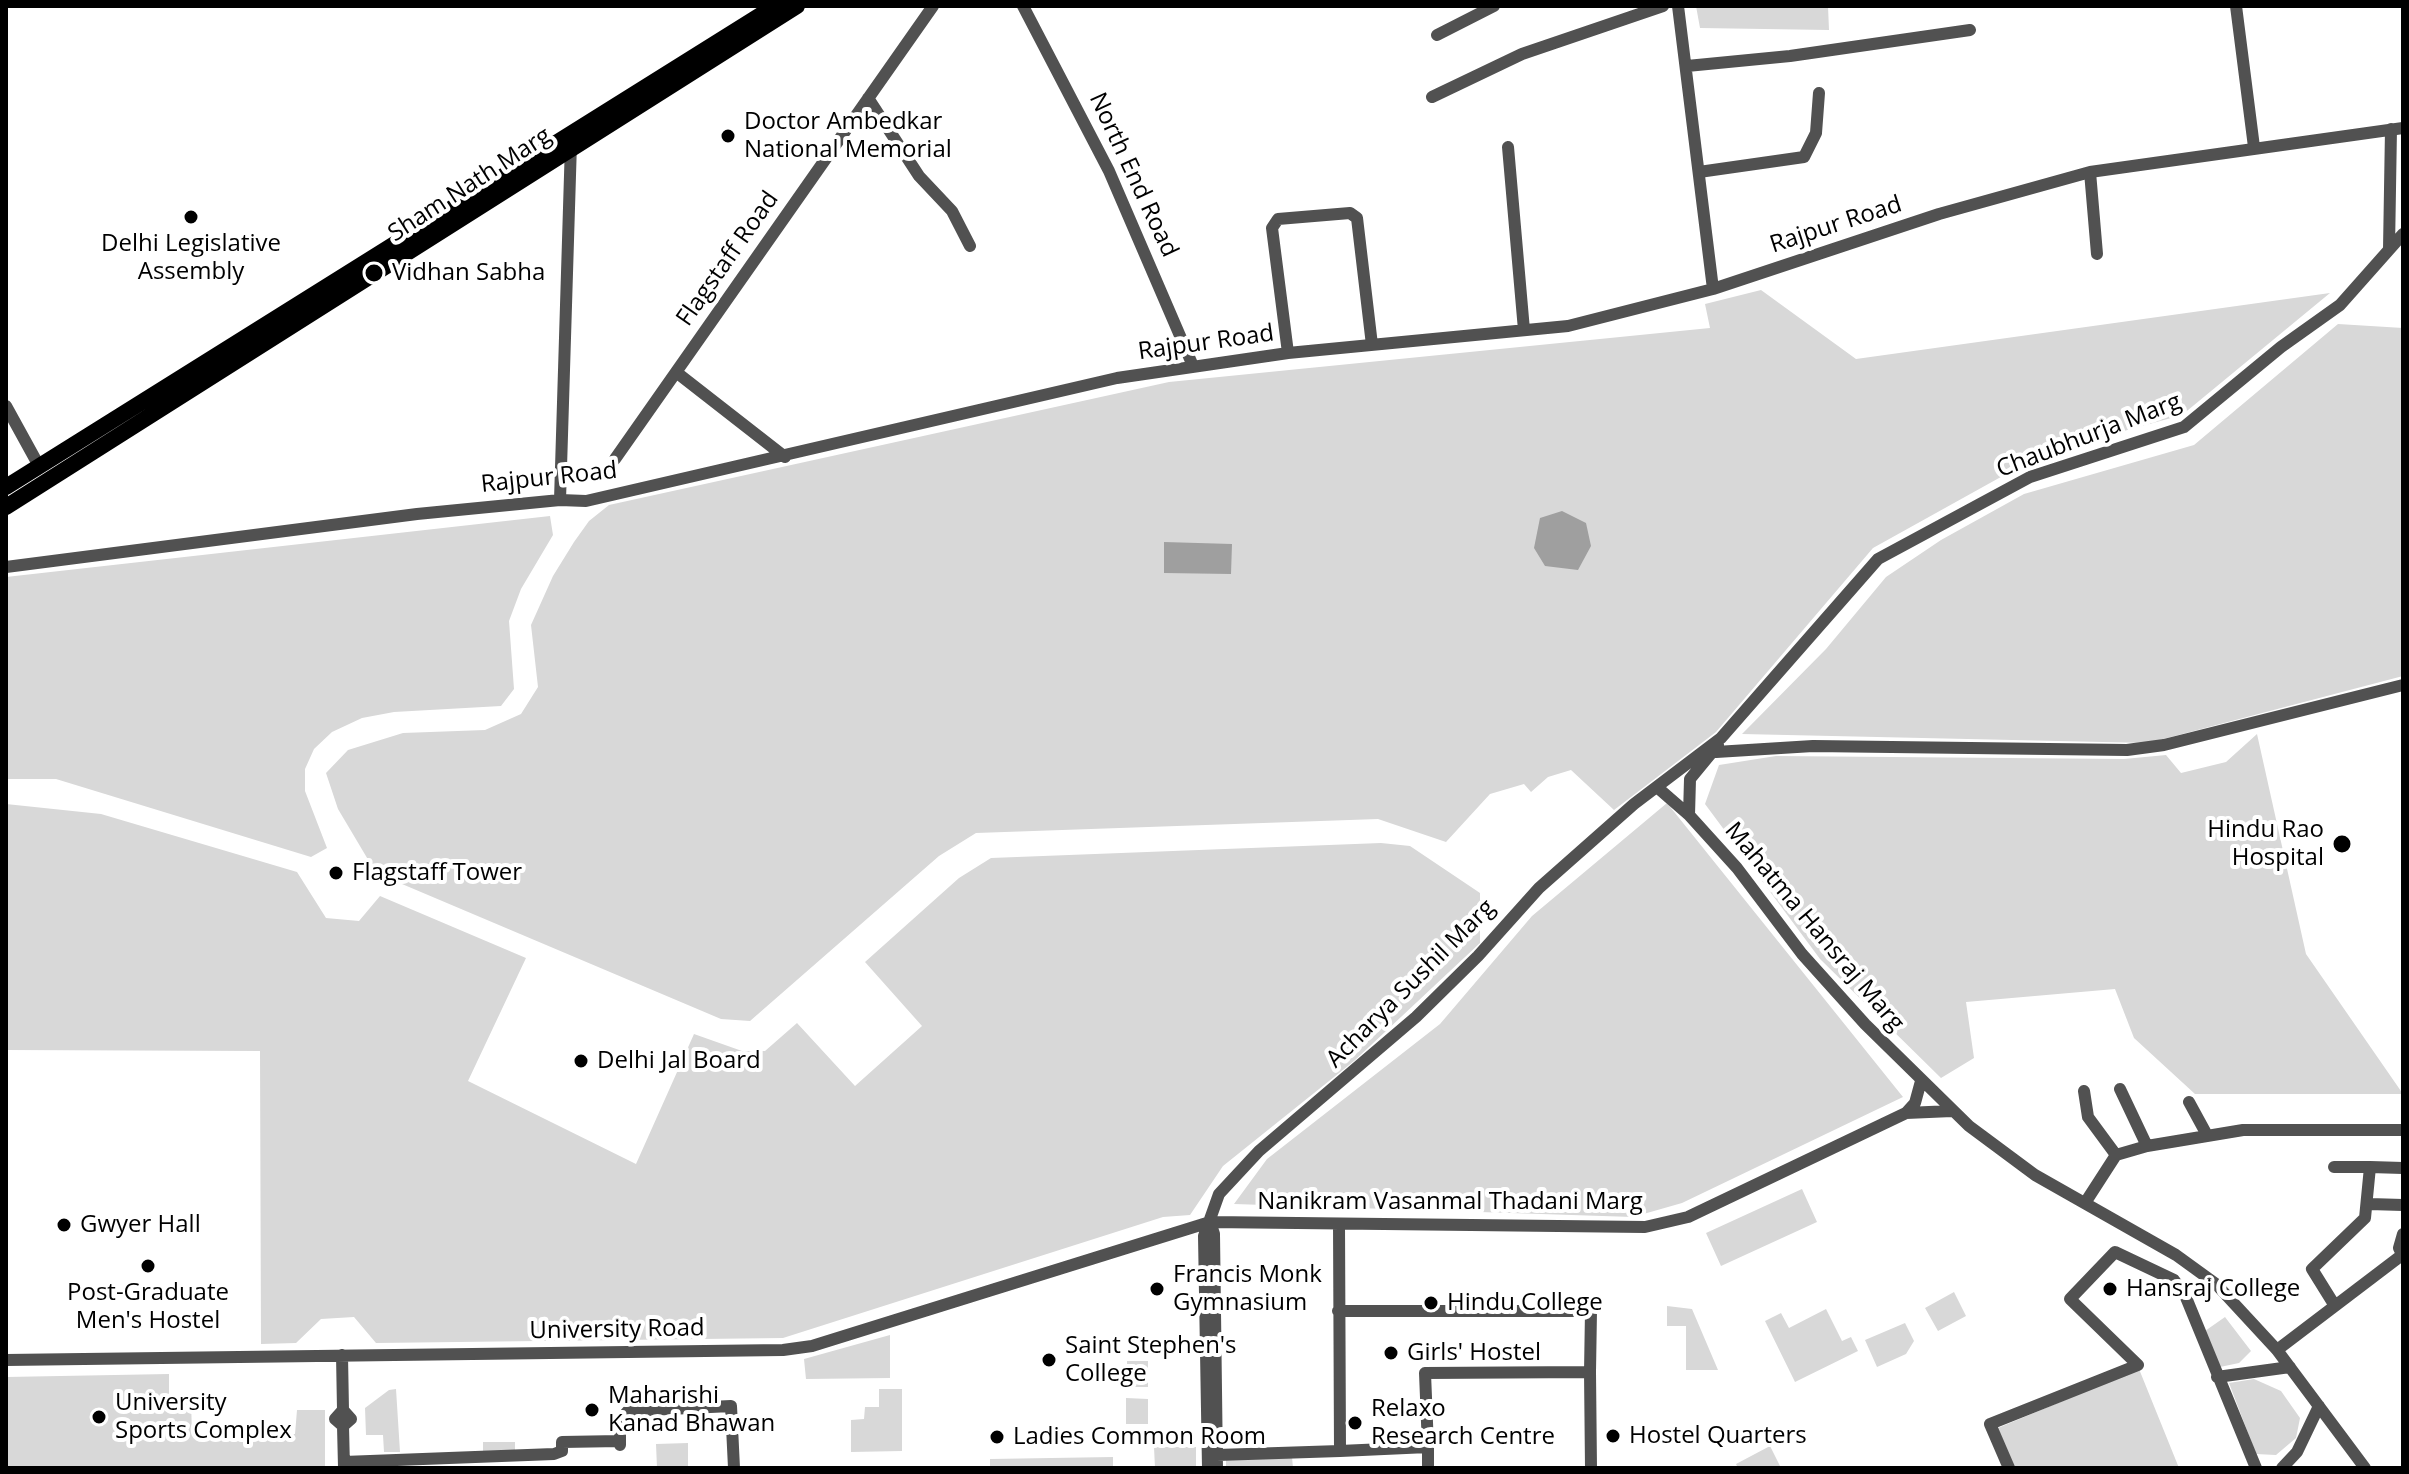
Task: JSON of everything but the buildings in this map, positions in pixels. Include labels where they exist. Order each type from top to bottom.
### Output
[{"type":"main road","name":"Sham Nath Marg","points":[[6,507],[775,6]]},
{"type":"main road","name":"Sham Nath Marg","points":[[6,487],[797,6]]},
{"type":"street","name":"Flagstaff Road","points":[[615,459],[933,6]]},
{"type":"street","name":"North End Road","points":[[1023,6],[1109,171],[1193,366]]},
{"type":"street","points":[[1437,35],[1494,6]]},
{"type":"street","points":[[1432,97],[1522,54],[1663,6]]},
{"type":"street","points":[[1678,6],[1713,289]]},
{"type":"street","points":[[2236,6],[2254,147]]},
{"type":"street","points":[[1687,66],[1790,56],[1970,30]]},
{"type":"street","points":[[1699,172],[1804,157],[1816,133],[1819,93]]},
{"type":"street","points":[[868,98],[919,176],[952,211],[970,246]]},
{"type":"street","points":[[2389,249],[2397,128]]},
{"type":"street","name":"Rajpur Road","points":[[6,567],[560,500],[586,501],[1117,378],[1288,353],[1568,326],[1713,289],[1939,214],[2090,172],[2397,128]]},
{"type":"street","points":[[560,500],[571,141]]},
{"type":"street","points":[[1508,147],[1524,330]]},
{"type":"street","points":[[2090,172],[2097,254]]},
{"type":"street","points":[[1288,353],[1272,228],[1278,219],[1350,213],[1357,218],[1372,345]]},
{"type":"street","name":"Chaubhurja Marg","points":[[1721,738],[1878,559],[2030,477],[2184,427],[2281,347],[2340,305],[2403,234]]},
{"type":"street","points":[[676,372],[785,457]]},
{"type":"street","points":[[6,406],[39,466]]},
{"type":"street","points":[[1716,752],[1813,746],[2117,751],[2164,745],[2403,685]]},
{"type":"street","points":[[1689,815],[1690,779],[1716,752],[1721,738]]},
{"type":"street","name":"Acharya Sushil Marg","points":[[1210,1222],[1219,1194],[1259,1151],[1416,1017],[1539,888],[1634,804],[1721,738]]},
{"type":"street","name":"Mahatma Hansraj Marg","points":[[1658,788],[1689,815],[1737,868],[1802,954],[1952,1111],[1994,1147],[2176,1255],[2216,1284],[2277,1350],[2365,1468]]},
{"type":"street","points":[[1906,1113],[1915,1103],[1921,1081]]},
{"type":"street","points":[[2120,1089],[2147,1146]]},
{"type":"street","points":[[2084,1091],[2084,1103],[2093,1127],[2116,1155]]},
{"type":"street","points":[[2189,1102],[2207,1135]]},
{"type":"street","points":[[1906,1113],[1952,1111]]},
{"type":"street","name":"Nanikram Vasanmal Thadani Marg","points":[[1210,1222],[1645,1227],[1688,1217],[1906,1113]]},
{"type":"street","points":[[2085,1203],[2116,1155],[2147,1146],[2243,1130],[2403,1130]]},
{"type":"street","points":[[2334,1167],[2403,1168]]},
{"type":"street","points":[[2335,1306],[2312,1269],[2360,1226],[2369,1204],[2370,1167]]},
{"type":"street","points":[[2369,1204],[2403,1205]]},
{"type":"street","points":[[1210,1222],[1214,1234],[1217,1461],[1298,1452],[1428,1447]]},
{"type":"street","points":[[1208,1468],[1204,1236],[1210,1222]]},
{"type":"street","name":"University Road","points":[[6,1360],[783,1350],[812,1346],[1210,1222]]},
{"type":"street","points":[[1339,1224],[1340,1451]]},
{"type":"street","points":[[2277,1350],[2402,1256],[2399,1248],[2403,1234]]},
{"type":"street","points":[[2009,1468],[1990,1424],[2138,1365],[2070,1299],[2115,1252],[2174,1280],[2185,1295],[2256,1468]]},
{"type":"street","points":[[1338,1311],[1591,1311],[1591,1468]]},
{"type":"street","points":[[342,1355],[343,1410],[335,1419],[343,1426],[344,1465],[554,1454],[562,1451],[562,1442],[620,1443],[620,1420],[628,1411],[731,1406],[734,1468]]},
{"type":"street","points":[[2217,1377],[2290,1367]]},
{"type":"street","points":[[1428,1468],[1425,1373],[1590,1372]]},
{"type":"street","points":[[2282,1468],[2297,1452],[2319,1406]]},
{"type":"street","points":[[1298,1452],[1298,1468]]},
{"type":"shaded area","points":[[1696,6],[1828,6],[1829,30],[1700,28]]},
{"type":"shaded area","points":[[1761,290],[1856,359],[2330,293],[2182,415],[2044,453],[1873,548],[1716,732],[1614,810],[1571,770],[1548,777],[1531,792],[1524,784],[1490,794],[1446,842],[1378,819],[976,833],[939,856],[750,1021],[721,1019],[376,873],[338,809],[326,773],[348,750],[403,733],[485,730],[521,714],[538,687],[531,625],[553,576],[574,542],[589,521],[609,505],[1169,382],[1710,328],[1705,304]]},
{"type":"shaded area","points":[[2338,324],[2403,328],[2403,676],[2148,743],[1742,734],[1826,649],[1886,577],[1941,540],[2024,494],[2194,445]]},
{"type":"shaded area","points":[[1562,511],[1586,523],[1591,546],[1578,570],[1545,566],[1534,548],[1540,518]]},
{"type":"shaded area","points":[[550,516],[553,535],[521,589],[509,621],[514,689],[501,706],[394,712],[362,718],[332,732],[314,749],[305,769],[305,791],[327,848],[311,857],[56,779],[6,779],[6,577]]},
{"type":"shaded area","points":[[1164,542],[1232,544],[1231,574],[1164,573]]},
{"type":"shaded area","points":[[2257,734],[2306,954],[2403,1094],[2195,1094],[2134,1038],[2115,989],[1966,1002],[1974,1058],[1941,1078],[1820,959],[1705,804],[1719,765],[1776,756],[2124,759],[2166,755],[2181,773],[2226,762]]},
{"type":"shaded area","points":[[1667,803],[1903,1097],[1682,1203],[1633,1217],[1234,1204],[1267,1159],[1440,1024],[1532,916]]},
{"type":"shaded area","points":[[6,804],[101,814],[297,872],[326,918],[359,921],[380,896],[526,958],[468,1081],[636,1164],[694,1034],[742,1051],[765,1051],[797,1023],[855,1086],[922,1026],[865,962],[959,878],[991,858],[1381,843],[1410,846],[1480,893],[1480,943],[1354,1061],[1223,1166],[1190,1215],[1163,1217],[783,1338],[376,1343],[354,1317],[321,1319],[296,1343],[261,1344],[260,1051],[6,1050]]},
{"type":"shaded area","points":[[1802,1189],[1817,1222],[1721,1266],[1706,1233]]},
{"type":"shaded area","points":[[1954,1292],[1966,1316],[1938,1331],[1925,1308]]},
{"type":"shaded area","points":[[1667,1306],[1692,1309],[1718,1370],[1686,1370],[1686,1326],[1667,1326]]},
{"type":"shaded area","points":[[1826,1309],[1842,1341],[1851,1337],[1858,1351],[1795,1382],[1765,1321],[1781,1313],[1789,1328]]},
{"type":"shaded area","points":[[2225,1317],[2251,1351],[2239,1363],[2220,1367],[2205,1331]]},
{"type":"shaded area","points":[[1905,1323],[1914,1341],[1906,1354],[1877,1367],[1865,1340]]},
{"type":"shaded area","points":[[890,1335],[890,1378],[806,1379],[804,1359]]},
{"type":"shaded area","points":[[1127,1361],[1148,1361],[1148,1387],[1127,1387]]},
{"type":"shaded area","points":[[2139,1369],[2179,1468],[2014,1468],[1998,1428]]},
{"type":"shaded area","name":"University Sports Complex","points":[[169,1374],[169,1399],[191,1399],[192,1436],[295,1434],[297,1410],[325,1410],[325,1468],[6,1468],[6,1377]]},
{"type":"shaded area","points":[[2254,1379],[2281,1391],[2300,1418],[2296,1438],[2276,1455],[2256,1454],[2229,1383]]},
{"type":"shaded area","points":[[396,1389],[400,1452],[384,1452],[383,1435],[366,1435],[365,1408],[389,1390]]},
{"type":"shaded area","points":[[879,1389],[902,1389],[902,1451],[851,1452],[851,1420],[864,1419],[865,1407],[879,1407]]},
{"type":"shaded area","points":[[1126,1398],[1148,1399],[1148,1424],[1126,1424]]},
{"type":"shaded area","points":[[483,1442],[515,1442],[515,1452],[483,1452]]},
{"type":"shaded area","points":[[688,1443],[688,1468],[657,1468],[656,1444]]},
{"type":"shaded area","points":[[1770,1446],[1781,1468],[1738,1468],[1736,1464]]},
{"type":"shaded area","points":[[1154,1447],[1196,1447],[1196,1468],[1155,1468]]},
{"type":"shaded area","points":[[1113,1457],[1113,1468],[990,1468],[990,1459]]},
{"type":"shaded area","points":[[1292,1457],[1293,1468],[1226,1468],[1226,1458]]},
{"type":"place","name":"Doctor Ambedkar National Memorial","points":[[728,136]]},
{"type":"place","name":"Delhi Legislative Assembly","points":[[191,217]]},
{"type":"place","name":"Vidhan Sabha","points":[[374,273]]},
{"type":"place","name":"Hindu Rao Hospital","points":[[2342,844]]},
{"type":"place","name":"Flagstaff Tower","points":[[336,873]]},
{"type":"place","name":"Delhi Jal Board","points":[[581,1061]]},
{"type":"place","name":"Gwyer Hall","points":[[64,1225]]},
{"type":"place","name":"Post-Graduate Men's Hostel","points":[[148,1266]]},
{"type":"place","name":"Francis Monk Gymnasium","points":[[1157,1289]]},
{"type":"place","name":"Hansraj College","points":[[2110,1289]]},
{"type":"place","name":"Hindu College","points":[[1431,1303]]},
{"type":"place","name":"Girls' Hostel","points":[[1391,1353]]},
{"type":"place","name":"Saint Stephen's College","points":[[1049,1360]]},
{"type":"place","name":"Maharishi Kanad Bhawan","points":[[592,1410]]},
{"type":"place","name":"University Sports Complex","points":[[99,1417]]},
{"type":"place","name":"Relaxo Research Centre","points":[[1355,1423]]},
{"type":"place","name":"Hostel Quarters","points":[[1613,1436]]},
{"type":"place","name":"Ladies Common Room","points":[[997,1437]]}]
